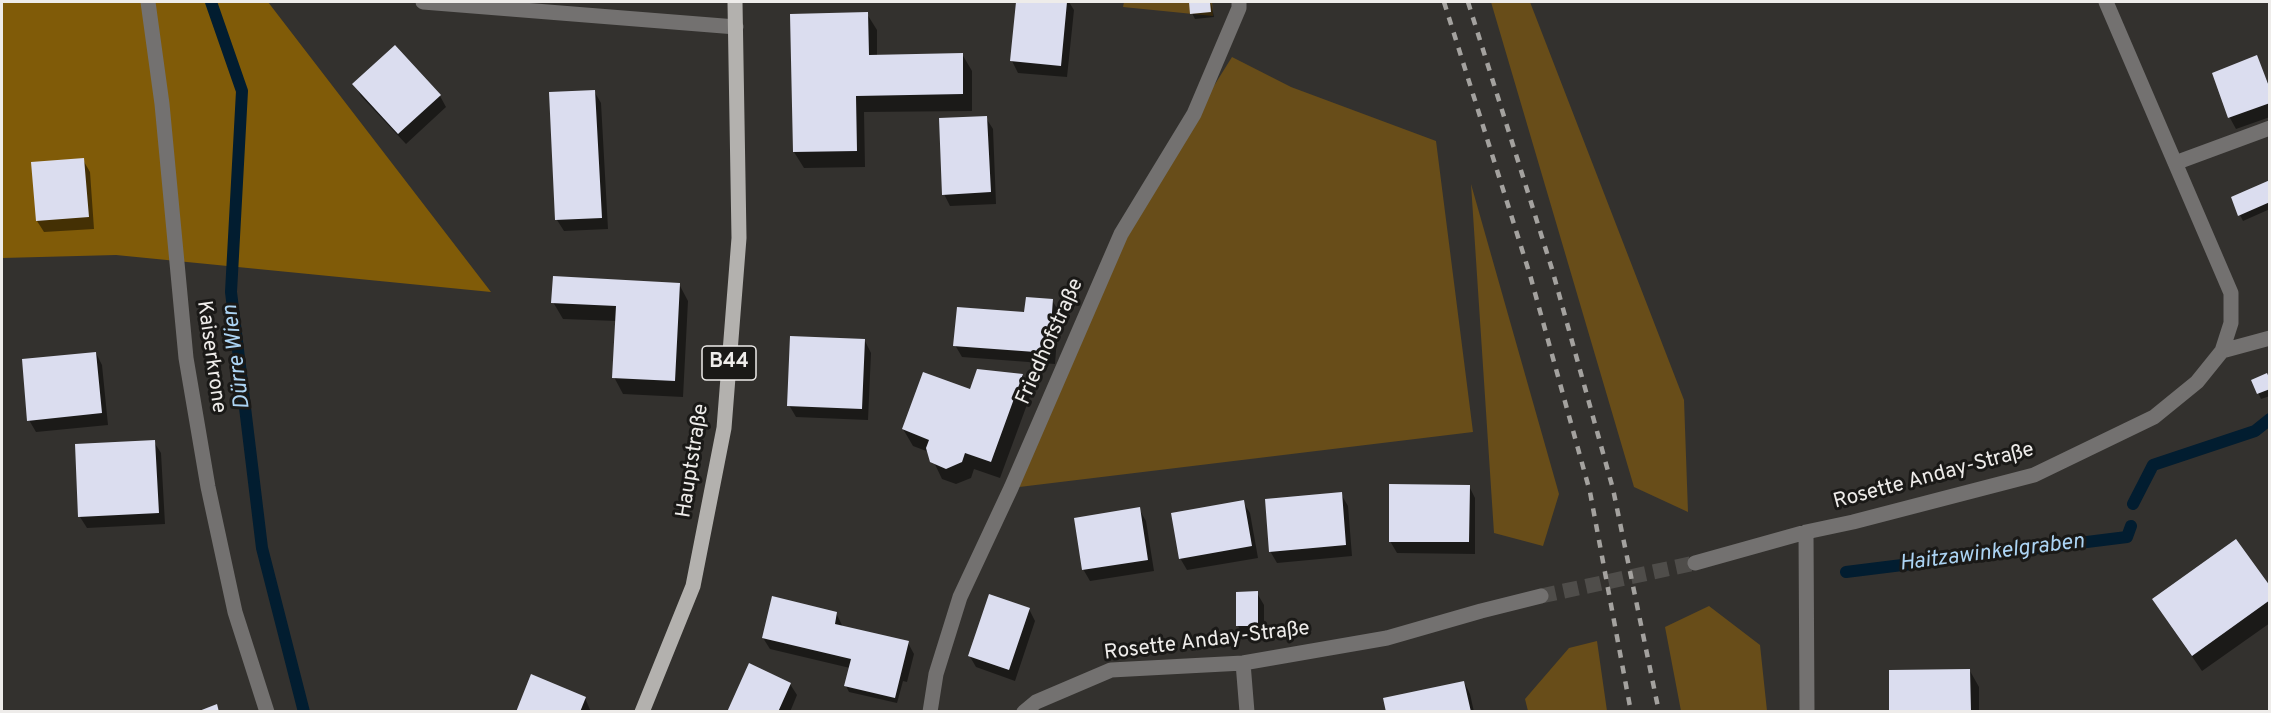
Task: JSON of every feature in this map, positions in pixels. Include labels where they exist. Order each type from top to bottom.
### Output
[{"type":"main road","name":"Hauptstraße","points":[[642,711],[693,586],[724,428],[739,238],[735,2]]},
{"type":"street","name":"Kaiserkrone","points":[[148,2],[162,104],[188,369],[208,487],[235,612],[267,711]]},
{"type":"street","points":[[423,2],[736,27]]},
{"type":"street","name":"Friedhofstraße","points":[[930,711],[936,674],[960,597],[1011,488],[1121,234],[1194,114],[1239,8],[1239,2]]},
{"type":"street","name":"Rosette Anday-Straße","points":[[1695,563],[1806,532],[1854,522],[2034,475],[2154,417],[2197,382],[2222,351],[2231,323],[2231,293],[2106,2]]},
{"type":"street","points":[[2175,163],[2270,128]]},
{"type":"street","points":[[2222,351],[2270,338]]},
{"type":"street","points":[[1806,532],[1807,711]]},
{"type":"street","name":"Rosette Anday-Straße","points":[[1024,711],[1036,702],[1111,670],[1243,663],[1387,638],[1481,610],[1541,596]]},
{"type":"street","points":[[1243,663],[1247,711]]},
{"type":"shaded area","points":[[2,2],[268,2],[491,292],[116,255],[2,258]]},
{"type":"shaded area","points":[[1124,2],[1212,2],[1213,16],[1123,7]]},
{"type":"shaded area","points":[[1491,2],[1530,2],[1684,400],[1688,512],[1634,487]]},
{"type":"shaded area","points":[[1232,57],[1291,87],[1436,141],[1473,432],[1011,488],[1121,234]]},
{"type":"shaded area","points":[[1471,184],[1559,494],[1543,546],[1494,533]]},
{"type":"shaded area","points":[[1709,606],[1760,645],[1767,711],[1681,711],[1665,627]]},
{"type":"shaded area","points":[[1597,641],[1607,711],[1528,711],[1525,699],[1569,648]]},
{"type":"building","points":[[1016,2],[1067,2],[1061,66],[1010,61]]},
{"type":"building","points":[[1189,2],[1210,2],[1211,12],[1190,14]]},
{"type":"building","points":[[868,12],[869,55],[963,53],[963,94],[856,96],[857,151],[793,152],[790,14]]},
{"type":"building","points":[[395,45],[441,95],[398,134],[352,84]]},
{"type":"building","points":[[2257,55],[2270,89],[2270,103],[2228,118],[2212,73]]},
{"type":"building","points":[[595,90],[602,218],[555,220],[549,92]]},
{"type":"building","points":[[987,116],[991,192],[942,195],[939,118]]},
{"type":"building","points":[[84,158],[89,217],[36,221],[31,162]]},
{"type":"building","points":[[2270,180],[2270,202],[2238,216],[2231,197]]},
{"type":"building","points":[[553,276],[680,283],[675,381],[612,378],[616,306],[551,303]]},
{"type":"building","points":[[1026,297],[1053,299],[1049,353],[953,346],[957,307],[1024,312]]},
{"type":"building","points":[[790,336],[865,339],[862,409],[787,406]]},
{"type":"building","points":[[96,352],[102,413],[27,421],[22,359]]},
{"type":"building","points":[[977,369],[1023,374],[991,462],[965,453],[962,462],[946,469],[930,462],[926,448],[929,440],[902,429],[923,372],[970,389]]},
{"type":"building","points":[[2267,373],[2270,389],[2257,394],[2251,380]]},
{"type":"building","points":[[155,440],[159,513],[78,517],[75,444]]},
{"type":"building","points":[[1389,484],[1470,485],[1469,542],[1389,542]]},
{"type":"building","points":[[1342,492],[1346,545],[1269,552],[1265,499]]},
{"type":"building","points":[[1244,500],[1252,546],[1179,559],[1171,513]]},
{"type":"building","points":[[1140,507],[1148,560],[1082,570],[1074,518]]},
{"type":"building","points":[[2236,539],[2270,586],[2270,600],[2192,656],[2152,599]]},
{"type":"building","points":[[1258,591],[1258,626],[1236,626],[1236,592]]},
{"type":"building","points":[[989,594],[1030,608],[1009,670],[968,656]]},
{"type":"building","points":[[772,596],[837,612],[835,624],[909,641],[895,698],[844,686],[851,659],[762,638]]},
{"type":"building","points":[[749,663],[791,683],[778,712],[727,712]]},
{"type":"building","points":[[1970,669],[1971,712],[1889,712],[1889,670]]},
{"type":"building","points":[[531,674],[586,697],[580,712],[516,712]]},
{"type":"building","points":[[1464,681],[1471,712],[1386,712],[1383,698]]},
{"type":"building","points":[[217,704],[219,712],[199,712],[199,711]]},
{"type":"waterway","name":"Dürre Wien","points":[[211,2],[242,91],[231,292],[262,548],[304,712]]},
{"type":"waterway","name":"Haitzawinkelgraben","points":[[2133,504],[2153,465],[2255,431],[2270,419]]},
{"type":"waterway","name":"Haitzawinkelgraben","points":[[1846,572],[2127,537],[2131,526]]},
{"type":"tunnel","points":[[1541,596],[1695,563]]},
{"type":"railway","points":[[1444,2],[1530,275],[1590,492],[1631,712]]},
{"type":"railway","points":[[1468,2],[1552,269],[1613,489],[1659,712]]}]
